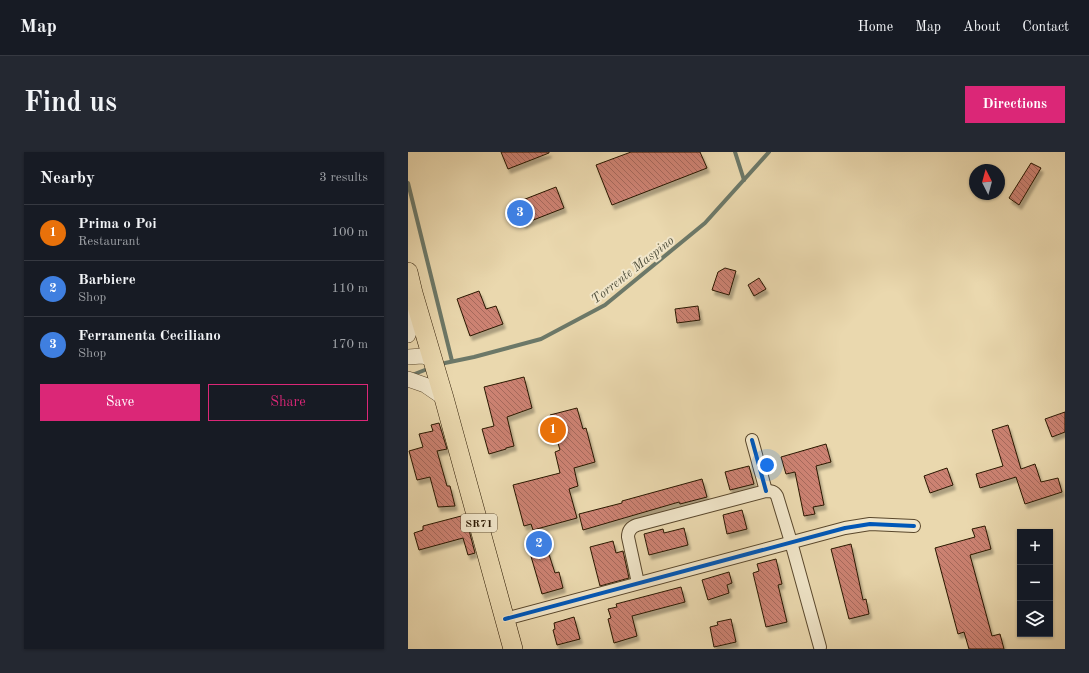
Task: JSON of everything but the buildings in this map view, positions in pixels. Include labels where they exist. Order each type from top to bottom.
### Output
[{"type":"main road","name":"SR71","points":[[408,272],[514,649]]},
{"type":"street","points":[[408,335],[413,293]]},
{"type":"street","points":[[408,357],[422,356],[432,358]]},
{"type":"street","points":[[408,379],[425,385],[444,398]]},
{"type":"street","points":[[752,440],[766,491]]},
{"type":"street","points":[[638,583],[628,537],[628,533],[633,527],[766,491],[774,492],[777,496],[791,542],[820,647]]},
{"type":"street","points":[[505,618],[857,525],[870,524],[914,526]]},
{"type":"waterway","points":[[735,152],[744,180]]},
{"type":"waterway","name":"Torrente Maspino","points":[[440,365],[541,339],[605,305],[705,223],[769,152]]},
{"type":"waterway","points":[[408,183],[452,361]]},
{"type":"waterway","name":"Torrente Maspino","points":[[412,375],[430,368]]},
{"type":"cycle path","points":[[752,440],[766,491]]},
{"type":"cycle path","points":[[505,619],[845,528],[870,524],[914,526]]},
{"type":"place","name":"Ferramenta Ceciliano","points":[[520,213]]},
{"type":"place","name":"Prima o Poi","points":[[553,430]]},
{"type":"place","name":"Barbiere","points":[[539,544]]}]
